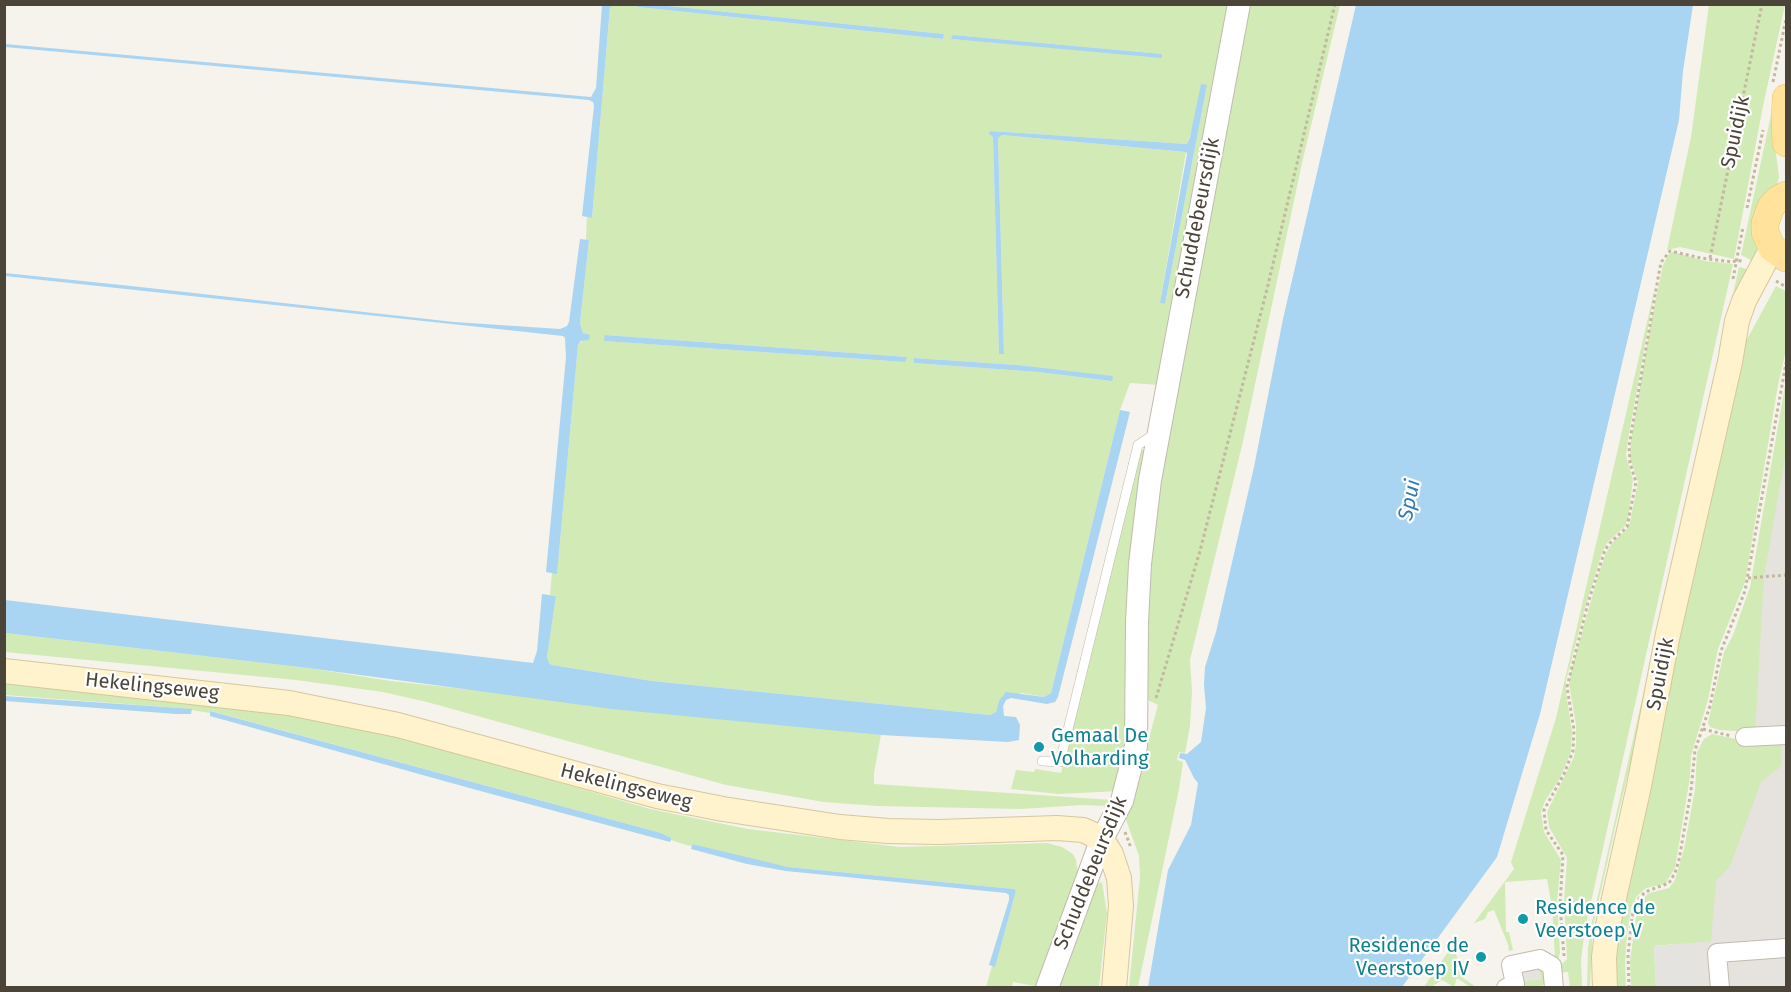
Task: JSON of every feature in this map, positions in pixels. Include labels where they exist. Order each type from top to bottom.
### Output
[{"type":"main road","points":[[1779,93],[1785,120],[1786,143]]},
{"type":"main road","points":[[1782,256],[1765,232],[1767,214],[1777,200],[1786,195]]},
{"type":"main road","name":"Spuidijk","points":[[1605,987],[1604,957],[1608,925],[1639,786],[1668,634],[1730,362],[1737,321],[1782,256]]},
{"type":"main road","name":"Hekelingseweg","points":[[4,671],[189,690],[320,709],[398,725],[657,796],[723,809],[840,827],[888,831],[938,832],[1070,828],[1083,830],[1101,841]]},
{"type":"main road","points":[[1101,841],[1111,854],[1121,890],[1114,987]]},
{"type":"street","name":"Schuddebeursdijk","points":[[1047,987],[1101,841],[1122,801],[1136,746],[1140,564],[1157,432],[1239,4]]},
{"type":"street","points":[[1745,737],[1786,735]]},
{"type":"street","points":[[1720,987],[1717,953],[1786,948]]},
{"type":"street","points":[[1506,987],[1515,984],[1511,965],[1540,959],[1552,966],[1554,987]]},
{"type":"lane","points":[[1042,761],[1060,762],[1138,446],[1157,432]]},
{"type":"path","points":[[1137,723],[1154,704],[1200,551],[1267,290],[1335,4]]},
{"type":"path","name":"Spuidijk","points":[[1710,259],[1762,4]]},
{"type":"path","name":"Spuidijk","points":[[1779,93],[1786,19]]},
{"type":"path","name":"Spuidijk","points":[[1747,209],[1765,122]]},
{"type":"path","points":[[1552,966],[1559,964],[1564,956],[1560,904],[1563,855],[1546,830],[1544,810],[1573,752],[1574,730],[1567,687],[1600,562],[1610,543],[1627,528],[1636,482],[1630,463],[1629,446],[1662,261],[1670,251],[1710,259],[1733,262],[1737,260],[1745,219]]},
{"type":"path","points":[[1629,987],[1628,955],[1634,910],[1638,899],[1642,894],[1667,885],[1675,873],[1686,821],[1694,756],[1710,706],[1720,651],[1743,598],[1748,578],[1786,363]]},
{"type":"path","points":[[1748,578],[1786,575]]},
{"type":"path","points":[[1703,729],[1745,737]]},
{"type":"shaded area","points":[[1785,451],[1786,987],[1656,987],[1744,774],[1755,574]]},
{"type":"shaded area","points":[[1698,943],[1701,987],[1656,987],[1654,946]]},
{"type":"shaded area","points":[[1539,968],[1541,979],[1524,981],[1523,969]]},
{"type":"green space","points":[[612,5],[638,5],[638,7],[943,39],[944,34],[658,5],[1233,5],[1160,385],[1130,383],[1120,410],[1051,693],[1044,697],[1022,693],[999,701],[996,712],[990,715],[652,681],[549,663],[547,657],[556,596],[550,595],[552,573],[557,573],[578,345],[589,335],[583,333],[580,323],[589,240],[586,240],[587,217],[592,218],[610,7]],"holes":[[[953,35],[1162,54],[1162,57],[952,39]],[[1207,85],[1165,304],[1160,303],[1186,152],[1002,135],[998,138],[1004,354],[999,354],[993,139],[990,131],[1187,144]],[[605,335],[906,357],[905,362],[605,341]],[[914,358],[1017,365],[1112,381],[1038,372],[914,363]]]},
{"type":"green space","points":[[1249,5],[1340,5],[1302,163],[1243,441],[1190,660],[1192,691],[1190,726],[1185,753],[1179,752],[1177,760],[1183,762],[1179,789],[1138,987],[1129,987],[1140,877],[1139,856],[1125,817],[1135,790],[1158,705],[1146,699],[1149,572],[1157,493]]},
{"type":"green space","points":[[1709,5],[1785,5],[1734,259],[1680,247],[1667,250],[1691,137]]},
{"type":"green space","points":[[1771,115],[1779,177],[1759,264],[1741,255]]},
{"type":"green space","points":[[1673,252],[1705,261],[1733,264],[1585,929],[1581,960],[1582,987],[1570,987],[1568,972],[1557,973],[1557,969],[1567,959],[1564,901],[1567,858],[1549,827],[1547,812],[1574,757],[1576,725],[1569,684],[1599,573],[1606,553],[1613,542],[1627,529],[1630,522],[1638,482],[1630,458],[1631,441],[1663,265],[1669,254]]},
{"type":"green space","points":[[1739,267],[1751,270],[1617,819],[1593,926],[1590,987],[1587,988],[1588,948],[1592,922]]},
{"type":"green space","points":[[1656,283],[1626,456],[1633,480],[1628,518],[1625,526],[1607,543],[1602,553],[1585,608],[1566,681],[1572,732],[1571,752],[1541,812],[1544,832],[1561,860],[1557,902],[1560,953],[1558,959],[1555,960],[1552,902],[1547,879],[1505,882],[1506,932],[1509,932],[1513,950],[1509,951],[1494,910],[1488,912],[1485,919],[1474,923],[1514,869],[1511,862],[1556,718]]},
{"type":"green space","points":[[1776,286],[1786,291],[1786,350],[1745,582],[1718,649],[1708,700],[1691,756],[1690,777],[1675,868],[1665,884],[1646,888],[1636,897],[1631,909],[1627,935],[1626,987],[1611,988],[1611,945],[1728,403],[1745,343]]},
{"type":"green space","points":[[1786,380],[1786,452],[1764,576],[1755,732],[1719,730],[1710,727],[1708,723],[1724,652],[1733,635],[1750,587]]},
{"type":"green space","points":[[1141,450],[1146,450],[1127,748],[1119,791],[1059,794],[1011,789],[1016,770],[1034,772],[1035,769],[1061,773],[1133,470]]},
{"type":"green space","points":[[5,633],[308,668],[391,681],[881,735],[874,784],[1113,800],[1115,802],[1106,806],[1082,805],[1020,809],[877,806],[824,802],[726,785],[427,702],[383,692],[296,680],[5,652]]},
{"type":"green space","points":[[4,680],[261,707],[424,743],[650,809],[748,829],[900,847],[1047,843],[1062,847],[1073,854],[1078,875],[1041,982],[1035,986],[1013,982],[1012,987],[986,987],[992,966],[995,966],[1016,891],[1014,889],[788,867],[748,859],[692,844],[690,846],[671,840],[661,833],[211,711],[210,713],[179,708],[5,695]]},
{"type":"green space","points":[[1712,734],[1741,740],[1782,743],[1781,766],[1761,782],[1730,866],[1716,881],[1711,941],[1654,946],[1656,987],[1631,988],[1630,961],[1638,903],[1649,893],[1669,888],[1675,880],[1684,849],[1695,789],[1697,752],[1704,739]]},
{"type":"green space","points":[[1102,882],[1107,913],[1099,987],[1057,988],[1092,886]]},
{"type":"green space","points":[[1457,939],[1462,950],[1456,954],[1462,977],[1476,987],[1470,987],[1457,978],[1454,987],[1442,980],[1431,987],[1423,988]]},
{"type":"green space","points":[[1539,968],[1545,969],[1547,984],[1542,987],[1521,987],[1518,972],[1523,969],[1524,981],[1540,979]]},
{"type":"water","points":[[602,5],[615,5],[610,7],[592,218],[582,216],[594,106],[589,100],[5,47],[5,44],[591,97],[596,88]]},
{"type":"water","points":[[638,5],[658,5],[944,34],[943,39],[638,7]]},
{"type":"water","name":"Spui","points":[[1356,5],[1693,5],[1683,71],[1679,120],[1540,714],[1497,857],[1402,987],[1148,987],[1168,870],[1191,825],[1198,783],[1185,760],[1179,758],[1180,753],[1187,754],[1201,742],[1206,708],[1205,667],[1216,632],[1254,467],[1283,319]]},
{"type":"water","points":[[953,35],[1162,54],[1162,58],[951,39]]},
{"type":"water","points":[[1201,84],[1207,85],[1165,304],[1160,303],[1186,152],[1002,135],[998,138],[1004,354],[999,354],[993,139],[989,134],[990,131],[1187,144]]},
{"type":"water","points":[[580,239],[589,240],[580,323],[583,333],[590,335],[589,340],[581,341],[578,345],[557,574],[546,572],[566,357],[563,336],[5,276],[5,273],[454,322],[560,329],[567,326],[569,322]]},
{"type":"water","points":[[605,335],[907,357],[905,362],[604,341]]},
{"type":"water","points":[[914,358],[1017,365],[1112,376],[1113,378],[1112,381],[1038,372],[914,363]]},
{"type":"water","points":[[1120,410],[1130,412],[1058,697],[1055,702],[1047,704],[1011,698],[1006,700],[1003,706],[1004,716],[1016,717],[1020,725],[1019,740],[1008,742],[881,735],[612,709],[308,668],[5,633],[5,600],[533,663],[537,651],[542,594],[556,596],[547,657],[552,665],[652,681],[990,715],[996,712],[999,701],[1006,692],[1044,697],[1051,693]]},
{"type":"water","points":[[4,696],[192,709],[191,714],[176,714],[5,701]]},
{"type":"water","points":[[210,711],[661,833],[671,840],[670,842],[210,716]]},
{"type":"water","points":[[692,844],[788,867],[1016,891],[995,967],[989,965],[1009,900],[1009,895],[1006,893],[786,871],[747,864],[691,849]]},
{"type":"place","name":"Gemaal De Volharding","points":[[1039,747]]},
{"type":"place","name":"Residence de Veerstoep V","points":[[1523,919]]},
{"type":"place","name":"Residence de Veerstoep IV","points":[[1481,957]]}]
